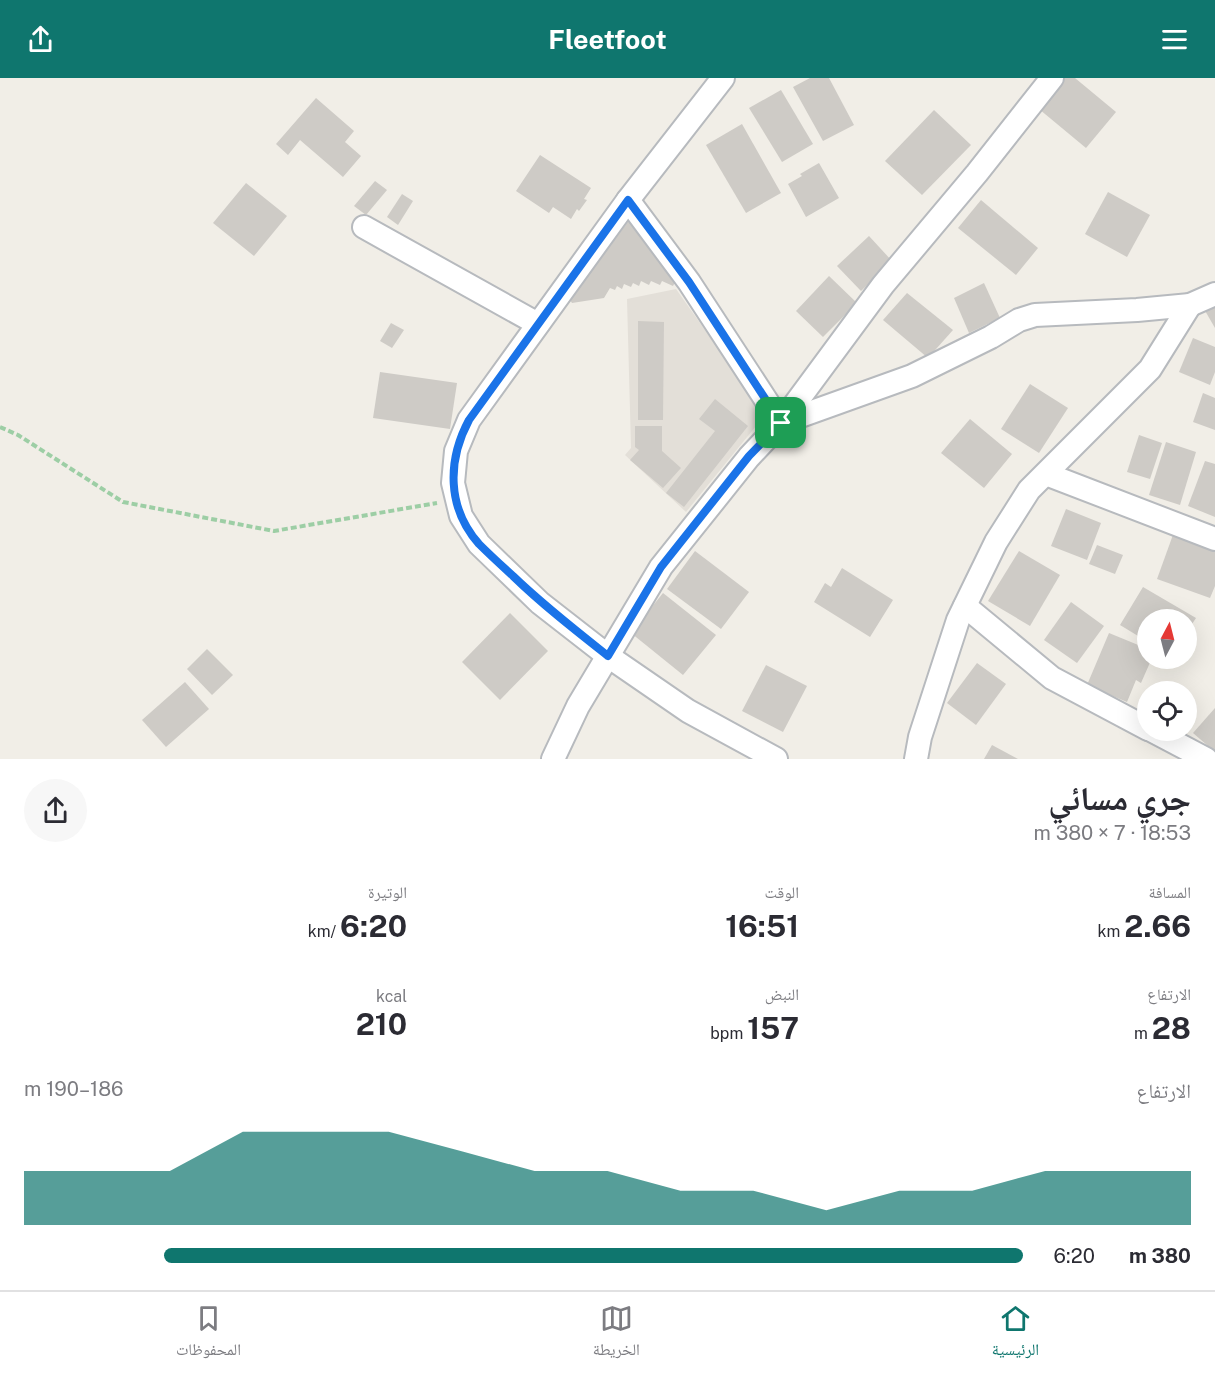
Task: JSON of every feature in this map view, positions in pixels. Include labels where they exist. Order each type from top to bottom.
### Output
[{"type":"street","points":[[723,78],[628,200],[469,420],[461,435],[453,467],[456,500],[461,516],[479,544],[540,603],[608,656],[688,711],[776,759]]},
{"type":"street","points":[[553,759],[578,706],[661,567],[749,456],[781,423],[883,285],[977,173],[1052,78]]},
{"type":"street","points":[[628,200],[689,282],[781,423]]},
{"type":"street","points":[[364,227],[538,324]]},
{"type":"street","points":[[781,423],[912,376],[991,337],[1019,320],[1035,315],[1190,305],[1215,294]]},
{"type":"street","points":[[916,759],[920,736],[958,620],[996,542],[1029,490],[1150,369],[1190,305]]},
{"type":"street","points":[[1046,474],[1215,539]]},
{"type":"street","points":[[965,606],[1052,678],[1137,724]]},
{"type":"street","points":[[1171,741],[1206,759]]},
{"type":"path","points":[[0,427],[18,435],[123,502],[274,531],[456,500]]},
{"type":"shaded area","points":[[676,289],[765,415],[686,512],[625,455],[631,448],[627,299]]},
{"type":"building","points":[[810,78],[829,78],[854,125],[823,141],[793,87]]},
{"type":"building","points":[[1065,78],[1075,78],[1116,112],[1086,148],[1039,109]]},
{"type":"building","points":[[781,90],[813,144],[782,162],[749,108]]},
{"type":"building","points":[[316,98],[354,131],[345,142],[361,156],[343,177],[300,140],[288,155],[276,144]]},
{"type":"building","points":[[934,110],[971,145],[922,195],[885,161]]},
{"type":"building","points":[[742,124],[781,193],[746,213],[706,145]]},
{"type":"building","points":[[540,155],[591,188],[584,199],[587,200],[579,211],[577,209],[571,219],[553,207],[549,213],[516,191]]},
{"type":"building","points":[[819,163],[839,198],[806,217],[788,184]]},
{"type":"building","points":[[375,181],[387,190],[366,215],[354,206]]},
{"type":"building","points":[[246,183],[287,216],[254,256],[213,223]]},
{"type":"building","points":[[1108,192],[1150,215],[1127,257],[1085,234]]},
{"type":"building","points":[[402,194],[413,201],[398,225],[387,217]]},
{"type":"building","points":[[981,200],[1038,248],[1016,275],[958,228]]},
{"type":"building","points":[[630,219],[679,274],[673,286],[662,281],[660,285],[651,281],[649,285],[641,281],[639,286],[633,283],[631,287],[624,284],[622,289],[617,286],[615,290],[610,288],[604,298],[572,303],[570,300]]},
{"type":"building","points":[[869,236],[892,261],[861,291],[837,266]]},
{"type":"building","points":[[829,276],[857,303],[823,337],[796,311]]},
{"type":"building","points":[[984,283],[1000,318],[969,333],[954,298]]},
{"type":"building","points":[[907,293],[953,330],[928,358],[883,320]]},
{"type":"building","points":[[1215,303],[1215,328],[1204,309]]},
{"type":"building","points":[[638,321],[664,322],[663,420],[638,420]]},
{"type":"building","points":[[391,323],[404,330],[392,348],[380,341]]},
{"type":"building","points":[[1193,338],[1215,347],[1215,372],[1210,385],[1179,372]]},
{"type":"building","points":[[380,372],[457,383],[450,429],[373,418]]},
{"type":"building","points":[[1030,384],[1068,408],[1039,453],[1001,429]]},
{"type":"building","points":[[1203,393],[1215,398],[1215,430],[1193,422]]},
{"type":"building","points":[[715,399],[748,426],[684,507],[666,493],[715,431],[699,419]]},
{"type":"building","points":[[970,419],[1012,454],[984,488],[941,453]]},
{"type":"building","points":[[635,426],[662,426],[662,451],[681,468],[663,488],[630,460],[639,450],[635,447]]},
{"type":"building","points":[[1139,435],[1162,443],[1150,479],[1127,472]]},
{"type":"building","points":[[1166,442],[1196,452],[1180,505],[1149,495]]},
{"type":"building","points":[[1205,461],[1215,464],[1215,517],[1188,506]]},
{"type":"building","points":[[1066,509],[1101,523],[1087,560],[1051,546]]},
{"type":"building","points":[[1174,532],[1215,547],[1215,586],[1210,598],[1157,579]]},
{"type":"building","points":[[1097,545],[1123,555],[1115,574],[1089,564]]},
{"type":"building","points":[[695,551],[749,592],[721,629],[667,589]]},
{"type":"building","points":[[1019,551],[1060,575],[1030,626],[988,601]]},
{"type":"building","points":[[842,568],[893,600],[870,637],[814,602],[825,583],[831,587]]},
{"type":"building","points":[[1143,587],[1181,609],[1137,609],[1137,635],[1120,625]]},
{"type":"building","points":[[663,593],[716,635],[683,675],[631,633]]},
{"type":"building","points":[[1071,602],[1104,626],[1077,663],[1044,640]]},
{"type":"building","points":[[510,613],[548,651],[500,700],[462,662]]},
{"type":"building","points":[[1109,633],[1137,644],[1137,669],[1147,669],[1142,681],[1136,680],[1127,702],[1087,685]]},
{"type":"building","points":[[207,649],[233,675],[212,695],[187,669]]},
{"type":"building","points":[[977,663],[1006,684],[976,725],[947,703]]},
{"type":"building","points":[[766,665],[807,686],[783,732],[742,711]]},
{"type":"building","points":[[185,682],[209,709],[166,747],[142,720]]},
{"type":"building","points":[[1215,708],[1215,752],[1197,736],[1197,728]]},
{"type":"building","points":[[992,745],[1018,759],[984,759]]},
{"type":"route","points":[[628,200],[689,282],[781,423],[749,456],[661,567],[608,656],[540,603],[479,544],[461,516],[456,500],[453,467],[461,435],[469,420],[628,200]]}]
